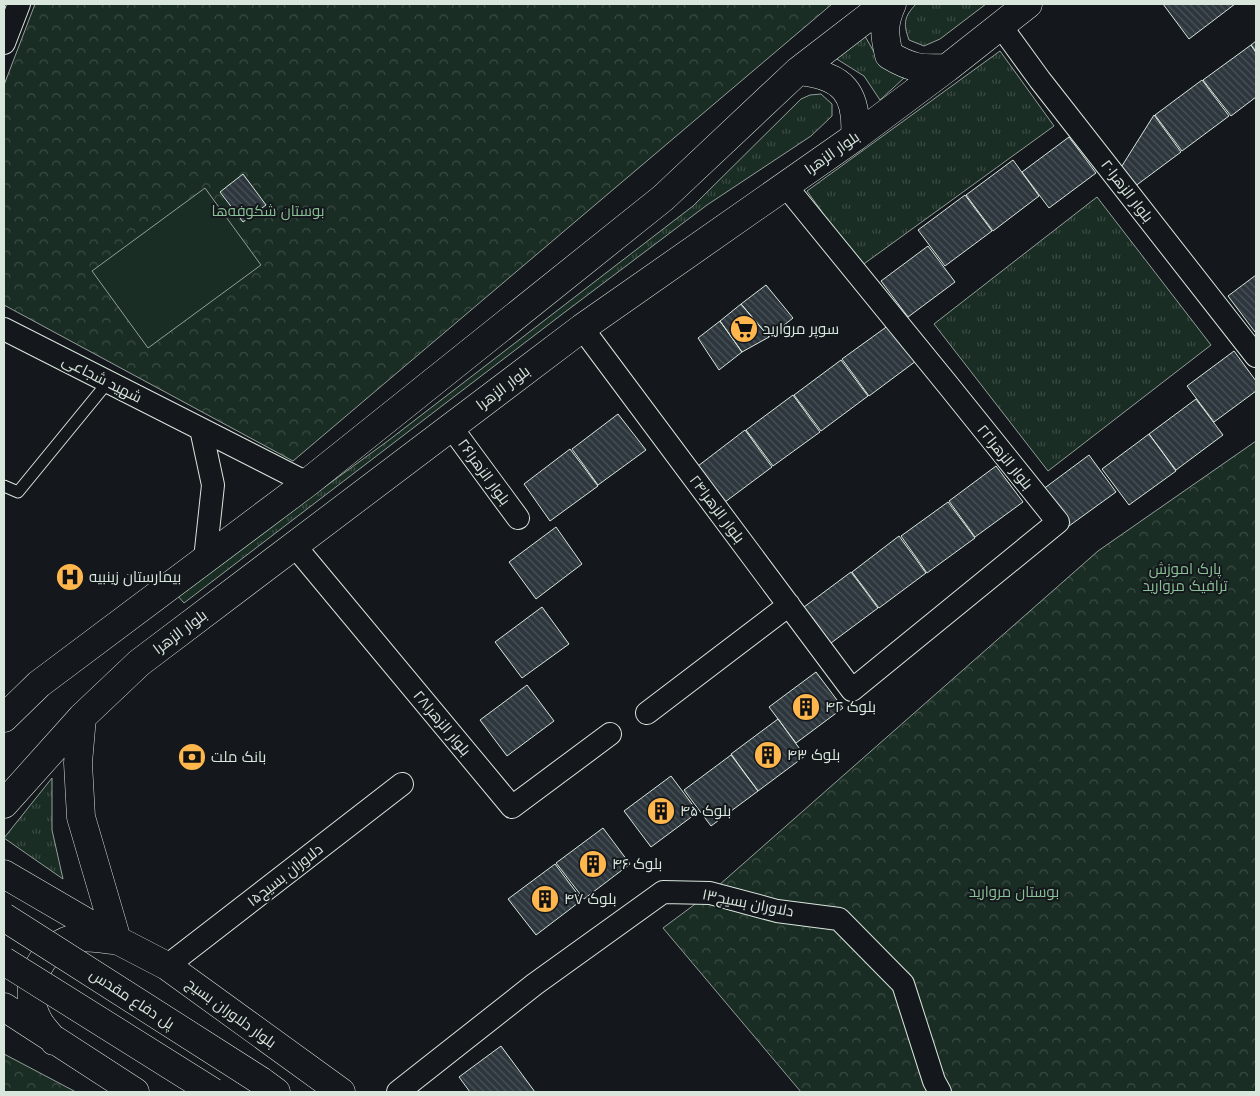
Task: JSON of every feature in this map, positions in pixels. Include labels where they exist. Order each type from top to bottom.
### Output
[{"type":"main road","points":[[4,718],[39,684],[307,482],[663,198],[798,71],[885,4]]},
{"type":"main road","points":[[892,4],[884,26],[890,55],[921,69],[947,68]]},
{"type":"main road","name":"بلوار الزهرا","points":[[4,804],[82,717],[139,663],[582,328],[855,138],[1028,4]]},
{"type":"main road","points":[[798,71],[825,75],[845,88],[854,107],[856,119],[855,138]]},
{"type":"main road","points":[[54,1041],[37,1019],[34,1009],[32,987],[38,966],[53,949],[72,939],[94,937],[117,940],[81,817],[78,763],[82,717]]},
{"type":"main road","name":"بلوار دلاوران بسیج","points":[[4,874],[117,940],[167,966],[341,1092]]},
{"type":"main road","name":"پل دفاع مقدس","points":[[4,917],[268,1087]]},
{"type":"main road","points":[[4,961],[213,1092]]},
{"type":"main road","points":[[4,1007],[135,1092]]},
{"type":"main road","points":[[4,1019],[54,1041]]},
{"type":"street","points":[[4,43],[19,4]]},
{"type":"street","name":"بلوار الزهرا۲۰","points":[[1000,25],[1040,80],[1256,356]]},
{"type":"street","name":"بلوار الزهرا۲۲","points":[[785,185],[1058,522],[852,690]]},
{"type":"street","name":"شهید شجاعی","points":[[4,328],[307,482]]},
{"type":"street","name":"بلوار الزهرا۲۴","points":[[582,328],[852,690]]},
{"type":"street","name":"بلوار الزهرا۲۶","points":[[451,427],[518,518]]},
{"type":"street","points":[[201,429],[213,485],[205,559]]},
{"type":"street","name":"بلوار الزهرا۲۸","points":[[294,545],[512,807],[610,734]]},
{"type":"street","points":[[647,713],[789,605]]},
{"type":"street","name":"دلاوران بسیج۱۵","points":[[167,966],[402,784]]},
{"type":"street","name":"دلاوران بسیج۱۳","points":[[398,1092],[535,984],[664,892],[710,893],[776,911],[839,919],[903,984],[934,1081],[940,1092]]},
{"type":"lane","points":[[4,486],[18,492],[108,382]]},
{"type":"green space","name":"بوستان شکوفه‌ها","points":[[35,4],[832,4],[293,461],[4,305],[4,85]]},
{"type":"green space","points":[[916,4],[986,4],[940,39],[924,46],[909,40],[905,25],[909,13]]},
{"type":"green space","points":[[862,31],[878,59],[904,78],[880,100],[864,76],[832,56]]},
{"type":"green space","points":[[1000,51],[1054,126],[861,266],[807,191]]},
{"type":"green space","points":[[821,94],[832,104],[832,116],[811,136],[707,205],[184,603],[177,595],[389,440],[693,206],[801,99],[810,95]]},
{"type":"green space","points":[[205,188],[261,265],[148,348],[92,271]]},
{"type":"green space","points":[[1097,197],[1211,345],[1048,471],[934,324]]},
{"type":"green space","name":"بوستان مروارید","points":[[1256,441],[1256,1092],[801,1092],[663,928],[710,893],[1098,551]]},
{"type":"green space","points":[[52,778],[52,830],[63,879],[4,838]]},
{"type":"green space","points":[[4,1054],[76,1092],[4,1092]]},
{"type":"building","points":[[1163,4],[1235,4],[1189,39]]},
{"type":"building","points":[[1256,41],[1256,51],[1251,45]]},
{"type":"building","points":[[1251,45],[1256,53],[1256,97],[1231,116],[1203,80]]},
{"type":"building","points":[[1202,80],[1229,116],[1182,151],[1155,115]]},
{"type":"building","points":[[1154,115],[1181,152],[1134,187],[1120,169]]},
{"type":"building","points":[[1069,137],[1096,173],[1049,208],[1022,172]]},
{"type":"building","points":[[1013,160],[1039,196],[993,231],[966,195]]},
{"type":"building","points":[[243,174],[266,205],[243,222],[220,192]]},
{"type":"building","points":[[965,195],[992,231],[945,266],[918,230]]},
{"type":"building","points":[[928,246],[955,282],[908,317],[881,281]]},
{"type":"building","points":[[1256,275],[1256,331],[1255,332],[1228,296]]},
{"type":"building","points":[[766,285],[793,318],[769,337],[741,304]]},
{"type":"building","name":"سوپر مروارید","points":[[741,304],[769,337],[742,352],[720,321]]},
{"type":"building","points":[[720,321],[742,352],[719,370],[698,338]]},
{"type":"building","points":[[889,325],[916,361],[869,396],[842,359]]},
{"type":"building","points":[[1234,351],[1256,381],[1256,391],[1214,422],[1187,386]]},
{"type":"building","points":[[841,360],[868,396],[821,431],[794,395]]},
{"type":"building","points":[[793,395],[820,432],[773,466],[746,430]]},
{"type":"building","points":[[1196,399],[1223,435],[1176,470],[1149,434]]},
{"type":"building","points":[[618,414],[646,450],[598,485],[572,449]]},
{"type":"building","points":[[745,430],[772,467],[725,502],[698,466]]},
{"type":"building","points":[[1149,434],[1176,471],[1129,505],[1102,469]]},
{"type":"building","points":[[570,449],[598,486],[550,521],[524,484]]},
{"type":"building","points":[[1089,455],[1116,492],[1069,526],[1042,490]]},
{"type":"building","points":[[996,466],[1023,502],[975,537],[949,501]]},
{"type":"building","points":[[948,502],[975,538],[927,573],[901,536]]},
{"type":"building","points":[[556,527],[582,564],[536,599],[509,562]]},
{"type":"building","points":[[899,536],[926,573],[879,608],[852,572]]},
{"type":"building","points":[[851,572],[878,608],[831,643],[804,607]]},
{"type":"building","points":[[542,607],[569,644],[522,678],[495,642]]},
{"type":"building","name":"بلوک ۴۲","points":[[816,672],[843,708],[796,743],[769,707]]},
{"type":"building","points":[[527,685],[554,721],[507,756],[480,720]]},
{"type":"building","name":"بلوک ۴۳","points":[[778,719],[805,756],[758,791],[731,754]]},
{"type":"building","points":[[731,755],[758,791],[711,826],[684,790]]},
{"type":"building","name":"بلوک ۴۵","points":[[671,776],[698,812],[651,847],[624,811]]},
{"type":"building","name":"بلوک ۴۶","points":[[603,828],[630,864],[584,899],[556,863]]},
{"type":"building","name":"بلوک ۴۷","points":[[555,864],[582,900],[536,935],[508,899]]},
{"type":"building","points":[[501,1046],[535,1092],[470,1092],[459,1077]]},
{"type":"place","name":"سوپر مروارید","points":[[744,329]]},
{"type":"place","name":"بیمارستان زینبیه","points":[[70,577]]},
{"type":"place","name":"بلوک ۴۲","points":[[806,707]]},
{"type":"place","name":"بلوک ۴۳","points":[[768,755]]},
{"type":"place","name":"بانک ملت","points":[[192,757]]},
{"type":"place","name":"بلوک ۴۵","points":[[661,811]]},
{"type":"place","name":"بلوک ۴۶","points":[[593,864]]},
{"type":"place","name":"بلوک ۴۷","points":[[545,899]]},
{"type":"park label","name":"پارک اموزش ترافیک مروارید","points":[[1185,578]]}]
